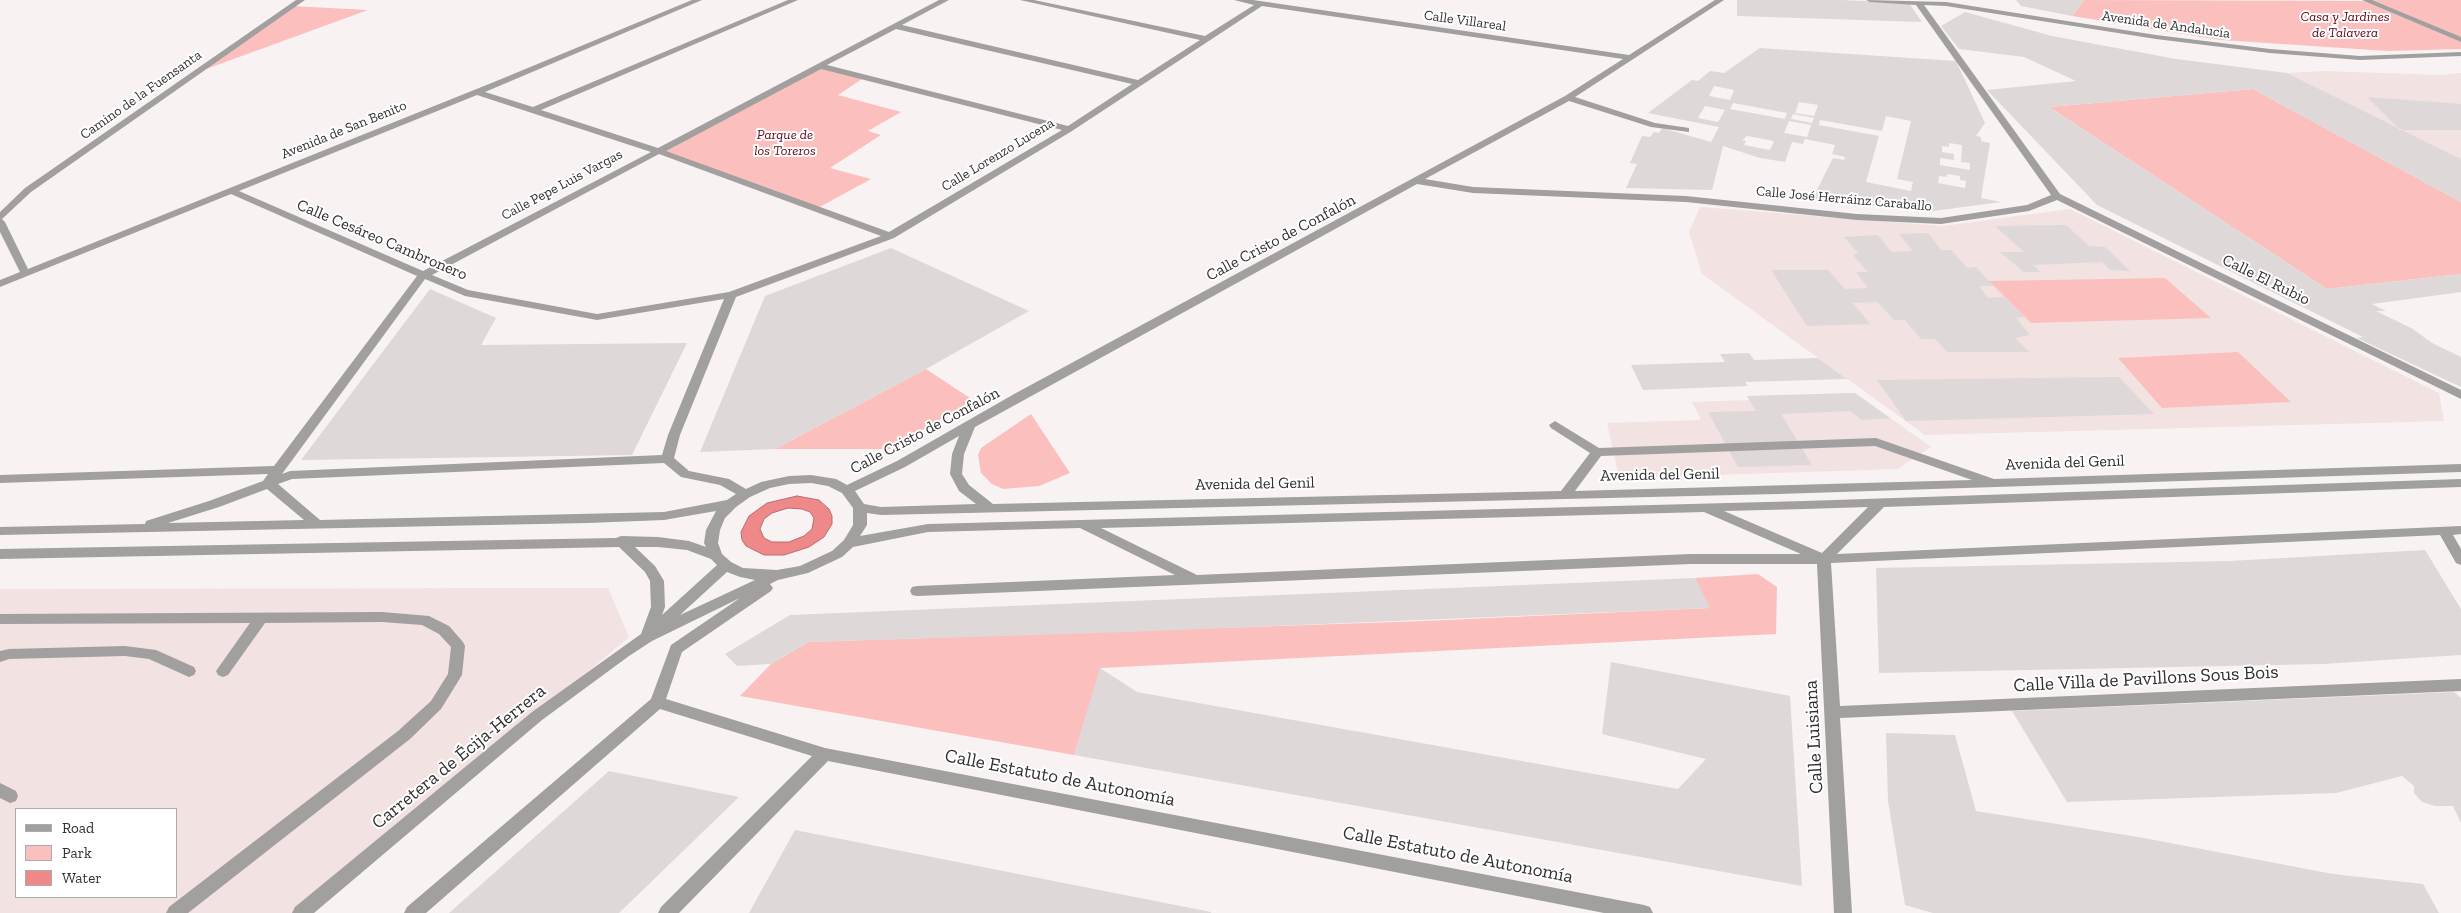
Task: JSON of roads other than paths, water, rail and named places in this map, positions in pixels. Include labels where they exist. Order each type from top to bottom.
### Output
[{"type":"street","name":"Camino de la Fuensanta","points":[[0,217],[28,190],[301,0]]},
{"type":"street","name":"Avenida de San Benito","points":[[0,284],[477,92],[698,0]]},
{"type":"street","points":[[534,110],[794,0]]},
{"type":"street","name":"Calle Pepe Luis Vargas","points":[[268,483],[422,276],[945,0]]},
{"type":"street","points":[[1024,0],[1206,39]]},
{"type":"street","name":"Calle Villareal","points":[[1238,0],[1628,57]]},
{"type":"street","points":[[1279,7],[1288,0]]},
{"type":"street","name":"Calle Cristo de Confalón","points":[[847,490],[902,464],[1568,98],[1628,57],[1708,10],[1720,0]]},
{"type":"street","name":"Avenida de Andalucía","points":[[1870,0],[1919,3],[1942,2],[2156,37],[2270,51],[2360,58],[2461,54]]},
{"type":"street","points":[[1989,9],[1993,0]]},
{"type":"street","points":[[2366,0],[2461,40]]},
{"type":"street","points":[[1919,3],[2057,196]]},
{"type":"street","name":"Calle Lorenzo Lucena","points":[[731,295],[890,236],[1068,129],[1260,4]]},
{"type":"street","points":[[895,26],[1139,83]]},
{"type":"street","points":[[820,66],[1068,129]]},
{"type":"street","points":[[477,92],[658,151],[890,236]]},
{"type":"street","points":[[1568,98],[1654,125],[1686,130]]},
{"type":"street","name":"Calle José Herráinz Caraballo","points":[[1418,181],[1473,190],[1686,199],[1857,217],[1941,221],[2029,208],[2057,196]]},
{"type":"street","name":"Calle Cesáreo Cambronero","points":[[232,190],[422,276],[465,293],[597,317],[731,295]]},
{"type":"street","name":"Calle El Rubio","points":[[2057,196],[2461,394]]},
{"type":"street","points":[[0,222],[25,274]]},
{"type":"street","points":[[667,459],[674,435],[731,295]]},
{"type":"street","points":[[1555,424],[1597,452],[1876,442],[1996,483]]},
{"type":"street","points":[[969,426],[958,454],[956,474],[964,488],[989,508]]},
{"type":"street","points":[[1565,495],[1597,452]]},
{"type":"street","points":[[138,529],[290,475],[667,459],[685,474],[724,482],[745,494]]},
{"type":"street","name":"Avenida del Genil","points":[[860,508],[881,511],[1565,495],[2461,468]]},
{"type":"street","points":[[0,479],[278,470]]},
{"type":"street","points":[[0,554],[621,541],[658,542],[689,546],[740,572],[757,575],[780,575],[821,564],[849,543],[860,525],[860,508],[847,490],[831,482],[804,479],[766,485],[745,494],[719,516],[712,530],[711,544],[721,561]]},
{"type":"street","points":[[268,483],[318,525]]},
{"type":"street","name":"Avenida del Genil","points":[[849,543],[928,528],[1880,503],[2461,483]]},
{"type":"street","points":[[1703,508],[1824,559],[1880,503]]},
{"type":"street","points":[[0,531],[654,516],[698,511],[731,504]]},
{"type":"street","name":"Avenida del Genil","points":[[1082,524],[1195,579]]},
{"type":"street","points":[[2443,530],[2461,560]]},
{"type":"street","name":"Avenida del Genil","points":[[917,591],[1691,558],[1824,559],[2461,530]]},
{"type":"street","points":[[621,541],[650,570],[657,582],[658,608],[647,637]]},
{"type":"street","name":"Calle Luisiana","points":[[1824,559],[1843,913]]},
{"type":"street","name":"Carretera de Écija-Herrera","points":[[301,913],[537,716],[647,637],[721,561]]},
{"type":"street","points":[[413,913],[657,702],[676,649],[780,575]]},
{"type":"street","name":"Carretera de Écija-Herrera","points":[[647,637],[780,575]]},
{"type":"street","points":[[0,619],[382,617],[424,620],[444,630],[458,646],[455,675],[436,705],[404,735],[175,913]]},
{"type":"street","points":[[222,671],[261,618]]},
{"type":"street","points":[[0,657],[9,654],[125,651],[151,654],[189,671]]},
{"type":"street","name":"Calle Villa de Pavillons Sous Bois","points":[[1832,712],[2461,685]]},
{"type":"street","name":"Calle Estatuto de Autonomía","points":[[657,702],[825,754],[1612,910],[1644,913]]},
{"type":"street","points":[[667,913],[825,754]]},
{"type":"water","points":[[797,496],[819,500],[829,509],[832,516],[832,524],[824,537],[809,547],[784,555],[764,555],[746,546],[742,540],[741,532],[749,516],[767,503]],"holes":[[[788,508],[802,509],[810,512],[814,518],[812,529],[804,536],[789,542],[772,542],[764,538],[760,529],[764,519],[772,513]]]},
{"type":"park label","name":"Casa y Jardines de Talavera","points":[[2345,25]]},
{"type":"park label","name":"Parque de los Toreros","points":[[785,144]]}]
